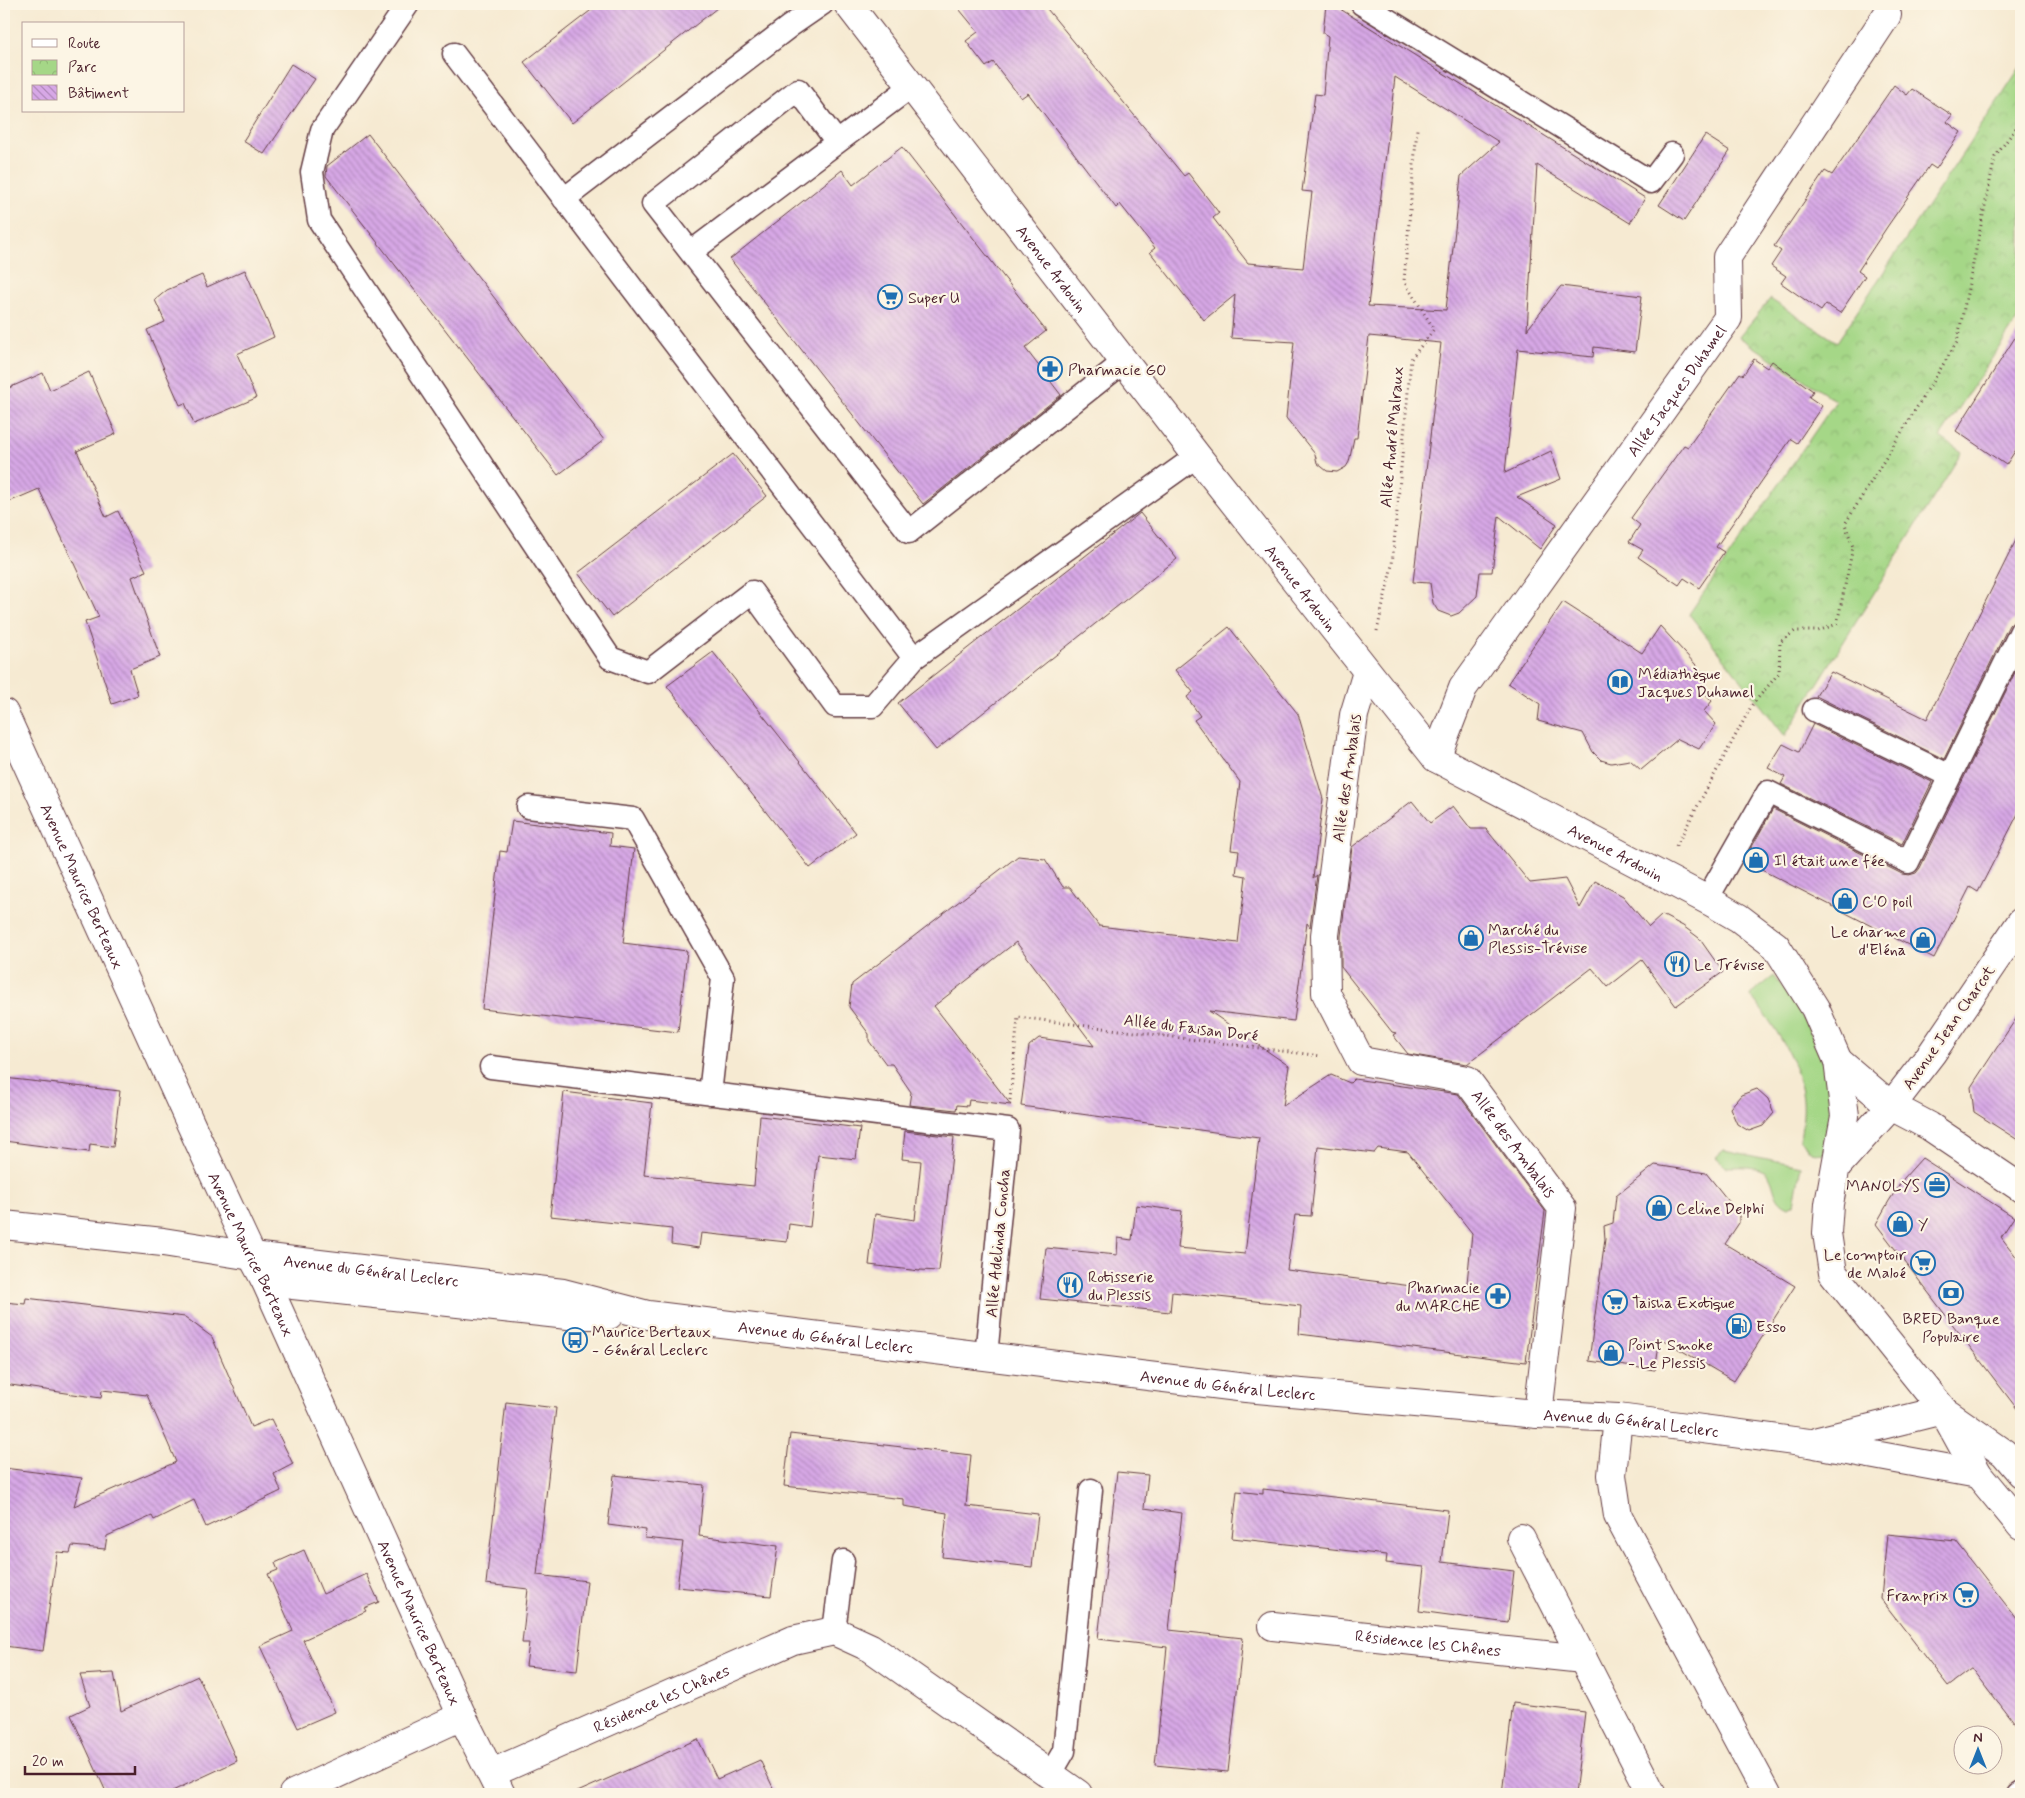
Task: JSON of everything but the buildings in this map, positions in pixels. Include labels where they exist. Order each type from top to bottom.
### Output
[{"type":"street","name":"Avenue Ardouin","points":[[848,4],[1197,456],[1436,758],[1707,900],[1739,918],[1776,946],[1815,1008],[1838,1061],[1845,1116],[1829,1204],[1827,1234],[1833,1273],[1943,1410],[1978,1474],[2021,1526]]},
{"type":"street","name":"Allée Jacques Duhamel","points":[[1436,758],[1463,688],[1728,318],[1727,257],[1886,15]]},
{"type":"street","name":"Allée des Ambalais","points":[[1368,672],[1354,715],[1325,936],[1326,993],[1361,1061],[1467,1080],[1562,1208],[1538,1414]]},
{"type":"street","name":"Avenue Maurice Berteaux","points":[[4,713],[252,1256],[265,1280],[462,1716],[496,1784]]},
{"type":"street","name":"Avenue Jean Charcot","points":[[1891,1106],[1932,1053],[2021,922]]},
{"type":"street","name":"Avenue Ardouin","points":[[1838,1061],[1891,1106],[1928,1126],[2021,1188]]},
{"type":"street","points":[[1837,1166],[1891,1106]]},
{"type":"street","name":"Avenue du Général Leclerc","points":[[4,1225],[163,1242],[252,1256],[563,1293],[648,1315]]},
{"type":"street","name":"Avenue du Général Leclerc","points":[[265,1280],[293,1285],[568,1315],[648,1315],[1246,1388],[1538,1414],[1618,1418],[1809,1443],[1978,1474]]},
{"type":"street","name":"Avenue Ardouin","points":[[1943,1410],[2004,1453],[2021,1473]]},
{"type":"street","name":"Avenue du Général Leclerc","points":[[1809,1443],[1943,1410]]},
{"type":"street","points":[[1618,1418],[1612,1475],[1618,1516],[1766,1794]]},
{"type":"street","points":[[1521,1538],[1652,1794]]},
{"type":"street","name":"Résidence les Chênes","points":[[1273,1626],[1583,1659]]},
{"type":"street","points":[[834,1631],[871,1648],[1078,1794]]},
{"type":"street","name":"Résidence les Chênes","points":[[496,1784],[793,1640],[834,1631]]},
{"type":"street","points":[[293,1794],[462,1716]]},
{"type":"lane","points":[[408,4],[322,130],[312,172],[319,220],[610,658],[648,672],[752,592],[835,706],[873,706],[914,658],[1197,456]]},
{"type":"lane","points":[[564,199],[790,26],[822,4]]},
{"type":"lane","points":[[1362,4],[1651,182],[1672,154]]},
{"type":"lane","points":[[454,54],[914,658]]},
{"type":"lane","points":[[691,252],[912,86]]},
{"type":"lane","points":[[837,142],[798,90],[653,204],[909,532],[1125,362]]},
{"type":"lane","points":[[1707,900],[1768,792],[1908,862],[2021,631]]},
{"type":"lane","points":[[1814,710],[1950,776]]},
{"type":"lane","points":[[528,807],[633,820],[723,978],[710,1094]]},
{"type":"lane","points":[[491,1067],[1008,1130]]},
{"type":"lane","name":"Allée Adelinda Concha","points":[[986,1356],[1008,1130]]},
{"type":"lane","points":[[1050,1775],[1064,1751],[1091,1490]]},
{"type":"lane","points":[[834,1631],[843,1561]]},
{"type":"path","points":[[1660,875],[1752,705],[1779,673],[1780,642],[1795,631],[1818,631],[1836,624],[1853,546],[1845,524],[1957,342],[1995,157],[2021,121]]},
{"type":"path","name":"Allée André Malraux","points":[[1368,672],[1392,565],[1411,359],[1434,329],[1404,281],[1418,129]]},
{"type":"path","name":"Allée du Faisan Doré","points":[[1008,1130],[1018,1017],[1361,1061]]},
{"type":"green space","points":[[2021,66],[2021,314],[1940,437],[1962,452],[1785,736],[1689,614],[1836,401],[1739,337],[1770,299],[1837,342]]},
{"type":"green space","points":[[1774,976],[1806,1024],[1830,1078],[1832,1108],[1825,1154],[1811,1152],[1800,1139],[1803,1100],[1796,1071],[1784,1044],[1750,995]]},
{"type":"green space","points":[[1724,1150],[1801,1166],[1794,1204],[1789,1207],[1782,1203],[1775,1192],[1771,1180],[1763,1170],[1748,1167],[1726,1167],[1716,1157]]},
{"type":"place","name":"Super U","points":[[890,297]]},
{"type":"place","name":"Pharmacie GO","points":[[1050,369]]},
{"type":"place","name":"Médiathèque Jacques Duhamel","points":[[1620,682]]},
{"type":"place","name":"Il était une fée","points":[[1756,860]]},
{"type":"place","name":"C'O poil","points":[[1845,901]]},
{"type":"place","name":"Marché du Plessis-Trévise","points":[[1471,938]]},
{"type":"place","name":"Le charme d'Eléna","points":[[1923,940]]},
{"type":"place","name":"Le Trévise","points":[[1677,964]]},
{"type":"place","name":"MANOLYS","points":[[1937,1185]]},
{"type":"place","name":"Celine Delphi","points":[[1659,1208]]},
{"type":"place","name":"Y","points":[[1900,1224]]},
{"type":"place","name":"Le comptoir de Maloé","points":[[1923,1263]]},
{"type":"place","name":"Rotisserie du Plessis","points":[[1070,1285]]},
{"type":"place","name":"BRED Banque Populaire","points":[[1951,1293]]},
{"type":"place","name":"Pharmacie du MARCHE","points":[[1498,1296]]},
{"type":"place","name":"Taisha Exotique","points":[[1615,1302]]},
{"type":"place","name":"Esso","points":[[1739,1326]]},
{"type":"place","name":"Maurice Berteaux - Général Leclerc","points":[[575,1340]]},
{"type":"place","name":"Point Smoke - Le Plessis","points":[[1611,1353]]},
{"type":"place","name":"Franprix","points":[[1966,1595]]}]
